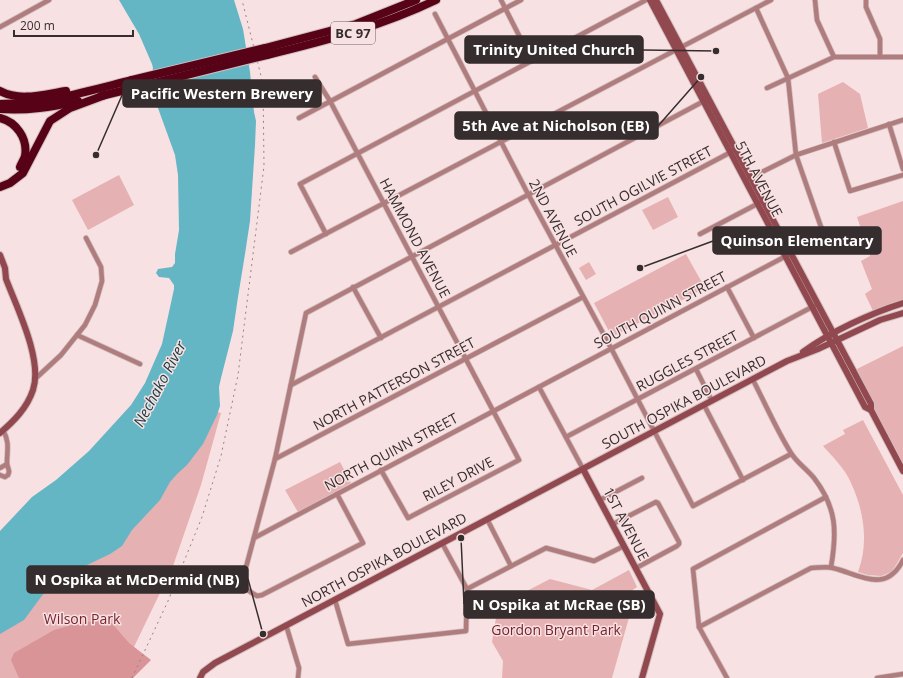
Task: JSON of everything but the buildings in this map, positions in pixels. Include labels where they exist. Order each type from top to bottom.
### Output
[{"type":"highway","name":"BC 97","points":[[0,104],[20,104],[133,84],[266,51],[356,24],[416,0]]},
{"type":"highway","name":"BC 97","points":[[266,51],[328,40],[366,29],[396,18],[436,0]]},
{"type":"highway","name":"BC 97","points":[[0,109],[21,110],[48,107],[105,95],[133,84]]},
{"type":"highway","points":[[0,91],[13,96],[28,96],[66,91],[81,92]]},
{"type":"highway","points":[[0,187],[10,183],[23,173],[50,121],[70,108],[105,95]]},
{"type":"highway","points":[[0,118],[8,120],[19,129],[25,142],[25,156],[19,169],[7,179],[0,181]]},
{"type":"main road","name":"5TH AVENUE","points":[[650,0],[679,49],[815,306],[845,356],[871,404],[871,410],[903,471]]},
{"type":"main road","name":"5TH AVENUE","points":[[656,0],[679,49]]},
{"type":"main road","points":[[0,255],[5,268],[6,279],[30,343],[36,364],[34,388],[26,405],[15,420],[1,432]]},
{"type":"main road","points":[[0,274],[6,279]]},
{"type":"main road","name":"SOUTH OSPIKA BOULEVARD","points":[[583,469],[833,338],[846,328],[875,313],[903,303]]},
{"type":"main road","name":"SOUTH OSPIKA BOULEVARD","points":[[833,338],[850,334],[880,320],[903,313]]},
{"type":"main road","points":[[838,356],[832,351],[818,346],[823,320],[835,326],[846,328]]},
{"type":"main road","points":[[845,356],[844,344],[846,338],[850,334]]},
{"type":"main road","name":"5TH AVENUE","points":[[833,338],[838,356],[866,407],[871,410]]},
{"type":"main road","name":"1ST AVENUE","points":[[583,469],[660,614],[642,678]]},
{"type":"main road","name":"NORTH OSPIKA BOULEVARD","points":[[200,678],[203,672],[215,663],[583,469]]},
{"type":"street","points":[[0,27],[50,0]]},
{"type":"street","points":[[501,0],[532,61]]},
{"type":"street","points":[[299,118],[521,0]]},
{"type":"street","points":[[326,234],[300,184],[646,0]]},
{"type":"street","points":[[291,252],[771,0]]},
{"type":"street","points":[[815,0],[817,20],[834,57]]},
{"type":"street","points":[[866,0],[866,7],[880,39],[880,57]]},
{"type":"street","points":[[756,8],[788,78],[796,155],[821,227],[827,236]]},
{"type":"street","name":"2ND AVENUE","points":[[435,14],[528,194],[611,348],[693,506],[743,480]]},
{"type":"street","points":[[767,88],[834,57],[903,57]]},
{"type":"street","name":"HAMMOND AVENUE","points":[[315,77],[330,101],[358,153],[494,411]]},
{"type":"street","points":[[337,494],[363,543],[260,596],[241,586],[275,459],[306,313],[706,100]]},
{"type":"street","points":[[748,179],[796,155],[903,120]]},
{"type":"street","points":[[889,124],[903,169]]},
{"type":"street","points":[[834,142],[850,191],[903,175]]},
{"type":"street","name":"SOUTH OGILVIE STREET","points":[[291,385],[733,151]]},
{"type":"street","points":[[700,234],[760,203]]},
{"type":"street","points":[[34,379],[61,355],[85,325],[95,305],[102,281],[101,267],[86,238]]},
{"type":"street","name":"SOUTH QUINN STREET","points":[[539,387],[788,254]]},
{"type":"street","points":[[353,287],[380,338]]},
{"type":"street","points":[[727,287],[754,338]]},
{"type":"street","name":"NORTH PATTERSON STREET","points":[[275,459],[583,297]]},
{"type":"street","name":"RUGGLES STREET","points":[[566,437],[815,306]]},
{"type":"street","points":[[77,335],[140,364]]},
{"type":"street","points":[[696,369],[712,401]]},
{"type":"street","points":[[753,380],[791,454],[814,477],[826,497],[833,516],[835,529],[835,547],[831,567]]},
{"type":"street","name":"NORTH QUINN STREET","points":[[254,538],[539,387]]},
{"type":"street","name":"1ST AVENUE","points":[[539,387],[583,469]]},
{"type":"street","points":[[704,405],[743,480],[791,454]]},
{"type":"street","name":"RILEY DRIVE","points":[[381,470],[408,518],[519,460],[494,411]]},
{"type":"street","points":[[0,474],[5,477],[9,474],[7,464],[9,450],[7,439],[1,432]]},
{"type":"street","points":[[0,468],[7,464]]},
{"type":"street","points":[[600,500],[642,478]]},
{"type":"street","points":[[727,678],[699,627],[693,569],[826,497]]},
{"type":"street","points":[[613,524],[656,502],[658,503],[679,542],[678,546],[636,568]]},
{"type":"street","points":[[487,519],[511,566]]},
{"type":"street","points":[[335,600],[348,644],[466,631],[467,590],[442,543]]},
{"type":"street","points":[[467,590],[546,548],[594,561],[624,546]]},
{"type":"street","points":[[699,627],[812,568],[831,567],[872,580],[886,579],[898,570],[903,560]]},
{"type":"street","points":[[286,626],[299,668],[298,678]]},
{"type":"street","points":[[877,678],[903,674]]},
{"type":"green space","points":[[843,82],[860,94],[868,128],[822,143],[818,94]]},
{"type":"green space","points":[[119,175],[134,205],[88,230],[72,200]]},
{"type":"green space","points":[[668,197],[678,217],[653,230],[642,210]]},
{"type":"green space","points":[[903,201],[903,302],[873,311],[865,294],[872,289],[861,261],[870,256],[857,217]]},
{"type":"green space","points":[[686,254],[705,288],[612,337],[594,303]]},
{"type":"green space","points":[[589,262],[596,274],[586,280],[579,268]]},
{"type":"green space","points":[[903,346],[903,473],[849,373]]},
{"type":"green space","name":"Wilson Park","points":[[211,410],[221,413],[201,485],[173,566],[119,678],[0,678],[0,621]]},
{"type":"green space","points":[[863,420],[903,495],[903,553],[891,572],[881,576],[868,575],[858,572],[864,538],[864,527],[859,505],[846,473],[823,446],[845,434],[843,430]]},
{"type":"green space","points":[[340,462],[351,483],[298,512],[285,490]]},
{"type":"green space","name":"Gordon Bryant Park","points":[[629,570],[637,587],[621,598],[630,614],[612,678],[502,678],[503,661],[492,642],[498,606],[550,579],[592,590]]},
{"type":"shaded area","points":[[110,621],[129,643],[151,660],[133,678],[19,678],[11,660],[14,653],[54,630],[83,622]]},
{"type":"water","name":"Nechako River","points":[[119,0],[234,0],[243,29],[256,121],[255,145],[250,221],[233,331],[219,387],[220,406],[203,444],[187,465],[170,482],[160,500],[132,530],[122,546],[110,554],[52,584],[24,620],[0,634],[0,531],[32,497],[56,480],[89,451],[131,405],[145,383],[162,344],[174,289],[174,285],[169,278],[159,277],[156,273],[158,269],[172,267],[175,263],[179,230],[178,175],[175,155],[150,86],[153,68],[152,64],[139,34]]},
{"type":"railway","points":[[132,678],[168,601],[202,517],[221,456],[238,375],[264,166],[263,84],[242,0]]},
{"type":"place","name":"Trinity United Church","points":[[716,51]]},
{"type":"place","name":"5th Ave at Nicholson (EB)","points":[[701,77]]},
{"type":"place","name":"Pacific Western Brewery","points":[[96,155]]},
{"type":"place","name":"Quinson Elementary","points":[[640,268]]},
{"type":"place","name":"N Ospika at McRae (SB)","points":[[461,538]]},
{"type":"place","name":"N Ospika at McDermid (NB)","points":[[263,634]]}]
